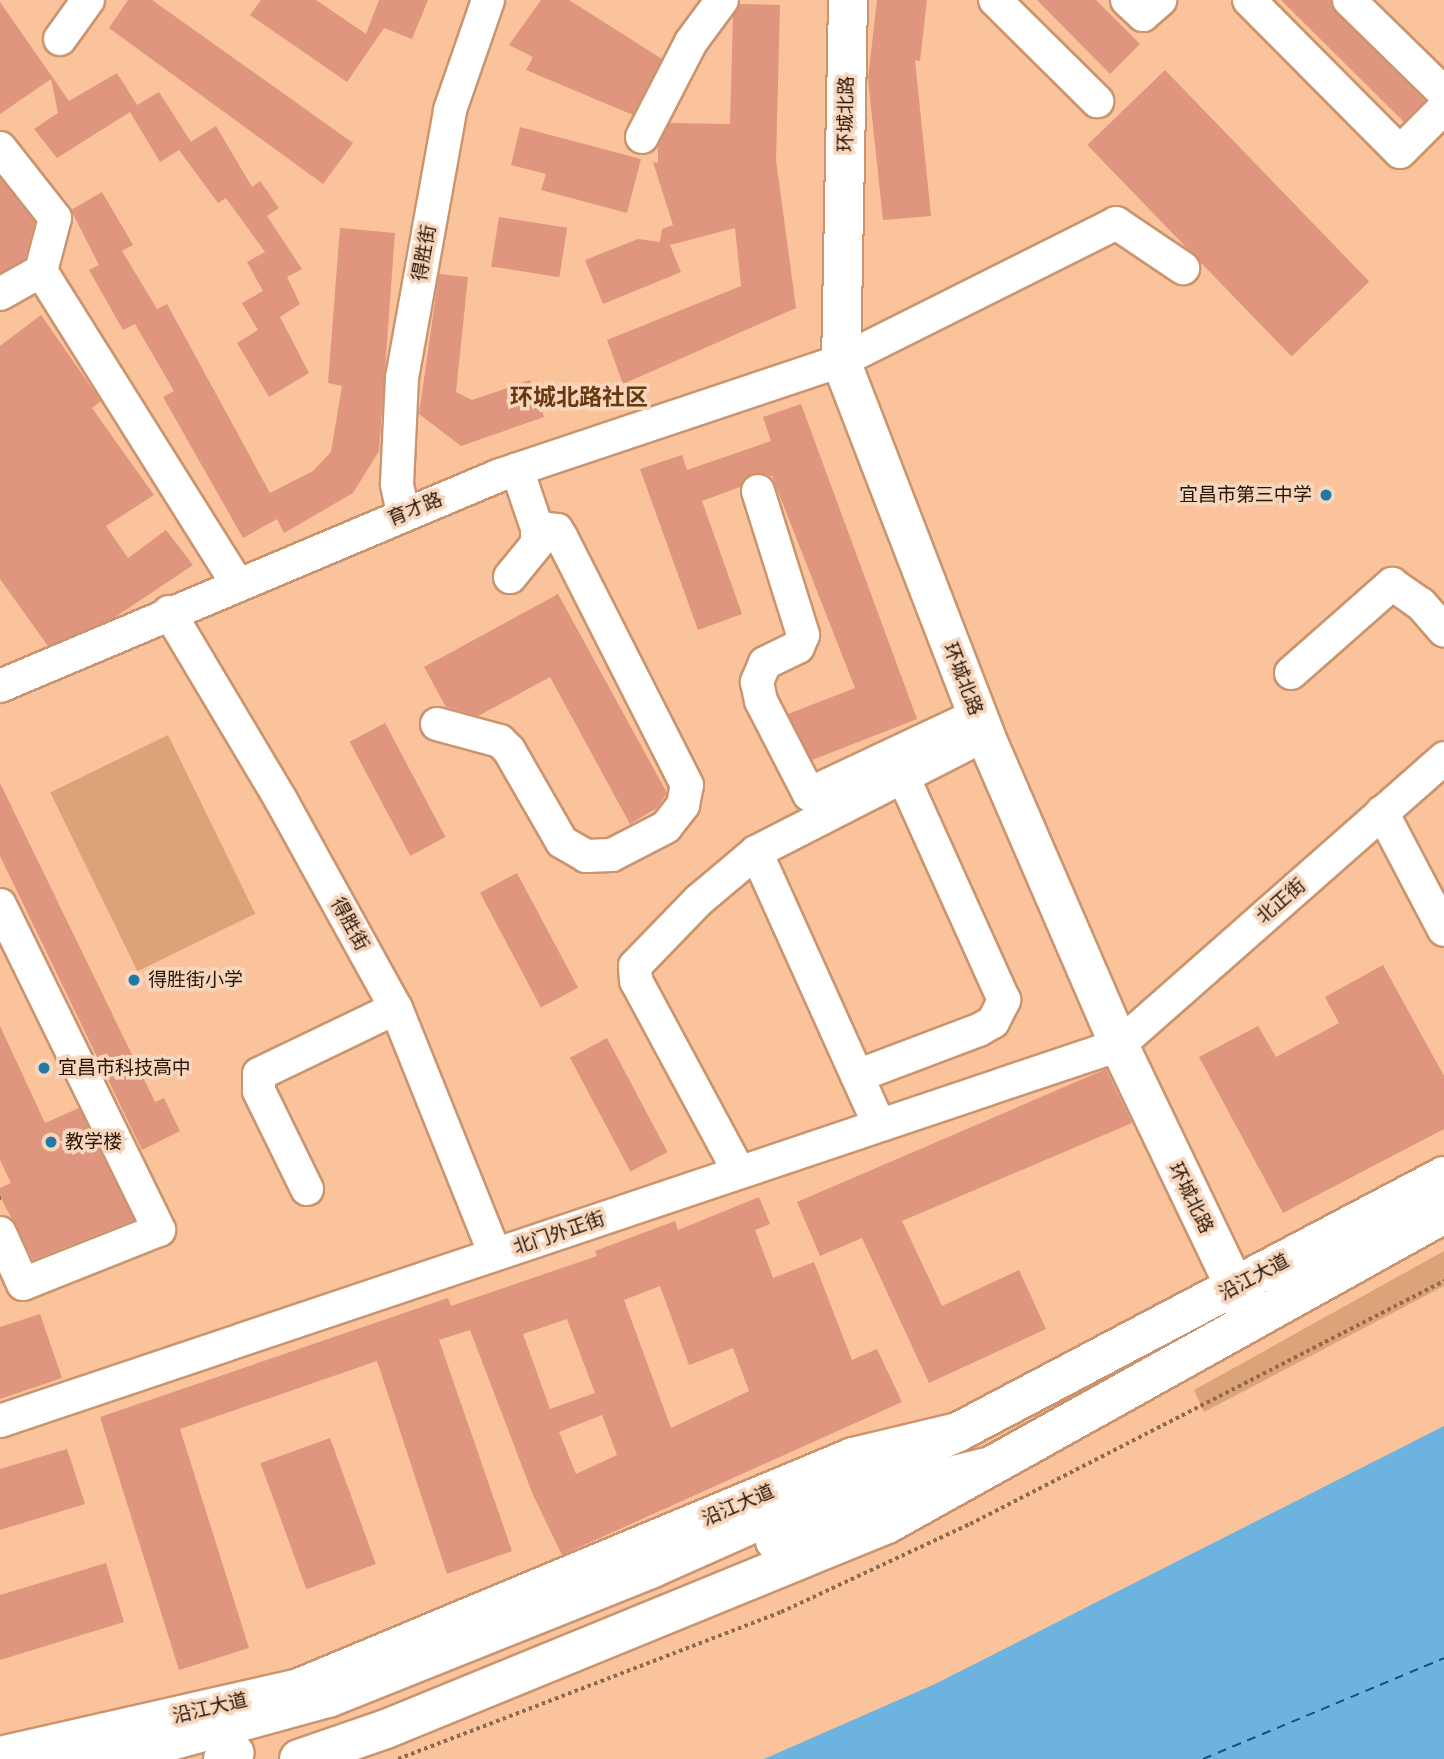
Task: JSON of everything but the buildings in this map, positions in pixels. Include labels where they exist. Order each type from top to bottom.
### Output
[{"type":"main road","name":"环城北路","points":[[848,0],[841,361],[981,725],[1119,1045],[1242,1303]]},
{"type":"main road","name":"沿江大道","points":[[299,1759],[386,1729],[887,1524],[987,1467],[1444,1177]]},
{"type":"main road","name":"沿江大道","points":[[0,1756],[299,1688],[853,1457],[958,1432],[1444,1214]]},
{"type":"main road","points":[[27,1759],[159,1731],[225,1750],[328,1698],[641,1573],[958,1432]]},
{"type":"main road","points":[[105,1759],[225,1750],[926,1482],[987,1467]]},
{"type":"street","points":[[60,39],[88,0]]},
{"type":"street","name":"得胜街","points":[[403,513],[397,484],[402,378],[450,110],[488,0]]},
{"type":"street","points":[[642,137],[691,42],[722,0]]},
{"type":"street","points":[[995,0],[1097,101]]},
{"type":"street","points":[[1128,0],[1143,15],[1160,0]]},
{"type":"street","points":[[1249,0],[1400,152],[1444,107]]},
{"type":"street","points":[[1349,0],[1444,93]]},
{"type":"street","points":[[0,148],[55,218],[41,271],[0,295]]},
{"type":"street","name":"育才路","points":[[0,686],[403,513],[517,469],[841,361],[1116,223],[1183,268]]},
{"type":"street","points":[[41,271],[237,583]]},
{"type":"street","points":[[510,577],[532,554],[537,528],[517,469]]},
{"type":"street","points":[[758,491],[803,635],[798,647],[765,663],[757,682],[761,701],[809,794],[981,725]]},
{"type":"street","points":[[437,724],[500,741],[509,750],[562,842],[586,856],[611,855],[666,827],[683,804],[687,785],[561,537],[557,530],[537,528]]},
{"type":"street","points":[[1291,673],[1392,584],[1421,604],[1444,630]]},
{"type":"street","name":"得胜街","points":[[169,612],[281,800],[396,1008],[495,1254]]},
{"type":"street","points":[[739,1172],[636,981],[635,966],[699,900],[756,852],[904,779],[981,725]]},
{"type":"street","name":"北正街","points":[[1119,1045],[1444,758]]},
{"type":"street","points":[[857,1076],[979,1030],[993,1022],[1003,1000],[904,779]]},
{"type":"street","points":[[1382,812],[1444,930]]},
{"type":"street","points":[[756,852],[879,1125]]},
{"type":"street","points":[[0,905],[159,1230],[23,1284],[0,1233]]},
{"type":"street","points":[[307,1189],[259,1091],[259,1074],[396,1008]]},
{"type":"street","name":"北门外正街","points":[[0,1421],[1119,1045]]},
{"type":"shaded area","points":[[168,735],[255,914],[137,971],[50,792]]},
{"type":"shaded area","points":[[1444,1251],[1444,1286],[1204,1412],[1194,1390]]},
{"type":"water","points":[[1444,1426],[1444,1759],[764,1759],[935,1684]]},
{"type":"ferry route","points":[[1203,1759],[1444,1658]]},
{"type":"place","name":"宜昌市第三中学","points":[[1326,495]]},
{"type":"place","name":"得胜街小学","points":[[134,980]]},
{"type":"place","name":"宜昌市科技高中","points":[[44,1068]]},
{"type":"place","name":"教学楼","points":[[51,1142]]},
{"type":"district","name":"环城北路社区","points":[[579,398]]}]
